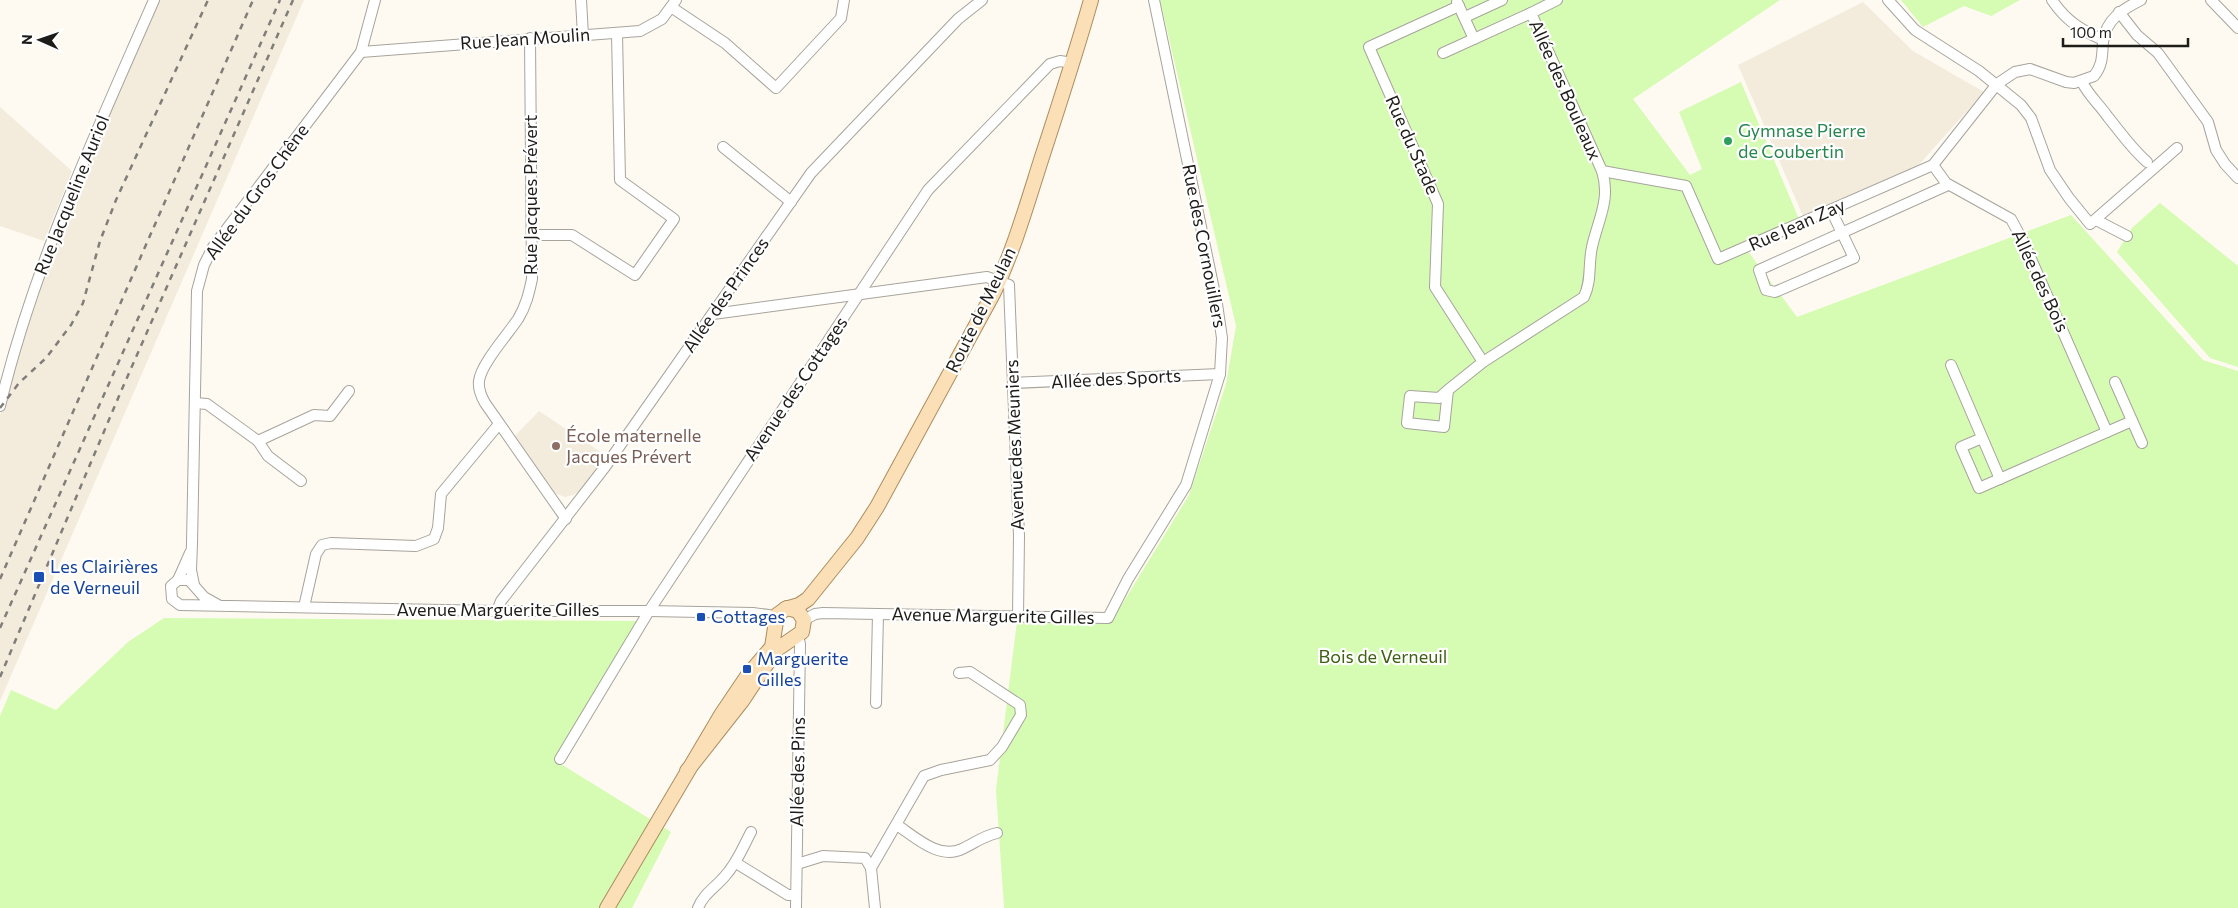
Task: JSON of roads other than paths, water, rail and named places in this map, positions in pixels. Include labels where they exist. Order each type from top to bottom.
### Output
[{"type":"main road","name":"Route de Meulan","points":[[1070,62],[1084,0]]},
{"type":"main road","name":"Route de Meulan","points":[[779,618],[808,599],[831,568],[872,503],[996,280],[1090,0]]},
{"type":"main road","name":"Route de Meulan","points":[[804,619],[808,599]]},
{"type":"main road","points":[[607,908],[687,771],[740,686],[772,647],[779,618],[795,609],[804,619],[804,628],[795,637],[776,650],[742,701],[687,771]]},
{"type":"main road","points":[[779,618],[783,637],[795,637]]},
{"type":"main road","points":[[615,908],[638,856]]},
{"type":"street","name":"Rue Jacqueline Auriol","points":[[0,406],[1,396],[18,336],[54,231],[154,0]]},
{"type":"street","name":"Allée du Gros Chêne","points":[[195,587],[191,570],[198,291],[204,265],[212,247],[361,52],[375,0]]},
{"type":"street","points":[[581,0],[583,35]]},
{"type":"street","points":[[674,3],[726,43],[776,88],[841,18],[844,0]]},
{"type":"street","name":"Allée des Princes","points":[[497,611],[501,601],[566,519],[713,314],[811,173],[960,17],[982,0]]},
{"type":"street","name":"Rue des Cornouillers","points":[[1108,618],[1128,579],[1186,485],[1220,374],[1222,338],[1217,304],[1154,0]]},
{"type":"street","points":[[1465,17],[1502,0]]},
{"type":"street","points":[[1531,13],[1556,0]]},
{"type":"street","points":[[1888,0],[1915,30],[1996,84],[2021,105],[2031,118],[2050,170],[2069,198],[2093,222],[2127,236]]},
{"type":"street","points":[[2052,0],[2061,14],[2078,28],[2103,40]]},
{"type":"street","points":[[1996,84],[2020,69],[2030,69],[2066,82],[2082,82],[2094,76],[2099,70],[2103,40],[2111,22],[2119,12],[2141,0]]},
{"type":"street","points":[[2211,0],[2238,28]]},
{"type":"street","name":"Rue Jean Moulin","points":[[361,52],[640,31],[662,19],[674,3]]},
{"type":"street","points":[[1457,3],[1474,39]]},
{"type":"street","name":"Rue du Stade","points":[[1457,3],[1369,46],[1438,204],[1435,287],[1482,362]]},
{"type":"street","points":[[2119,12],[2136,35],[2158,53],[2208,122],[2216,150],[2224,164],[2238,178]]},
{"type":"street","name":"Allée des Bouleaux","points":[[1444,53],[1531,13],[1602,171],[1606,184],[1606,197],[1592,248],[1590,284],[1584,297],[1482,362],[1448,390]]},
{"type":"street","points":[[533,235],[572,235],[636,275],[674,219],[620,180],[617,33]]},
{"type":"street","name":"Rue Jacques Prévert","points":[[530,38],[532,279],[528,299],[519,317],[479,380],[479,392],[499,424],[566,519]]},
{"type":"street","name":"Avenue des Cottages","points":[[560,759],[649,611],[928,190],[1050,64],[1055,61],[1070,62]]},
{"type":"street","points":[[2082,82],[2088,95],[2108,116],[2132,149],[2147,162]]},
{"type":"street","name":"Rue Jean Zay","points":[[1602,171],[1686,186],[1718,259],[1933,165],[1996,84]]},
{"type":"street","points":[[723,147],[791,202]]},
{"type":"street","points":[[2093,222],[2177,148]]},
{"type":"street","name":"Allée des Bois","points":[[1933,165],[1948,185],[2011,219],[2024,243],[2107,432]]},
{"type":"street","points":[[1831,210],[1842,233],[1854,258],[1775,292],[1766,290],[1759,270],[1842,233],[1948,185]]},
{"type":"street","points":[[713,314],[987,277],[996,280]]},
{"type":"street","name":"Avenue des Meuniers","points":[[996,280],[1009,285],[1019,536],[1018,616]]},
{"type":"street","points":[[1950,365],[2000,479]]},
{"type":"street","name":"Allée des Sports","points":[[1013,384],[1220,374]]},
{"type":"street","points":[[2115,382],[2142,443]]},
{"type":"street","points":[[1448,390],[1444,426],[1407,423],[1410,396],[1439,398],[1448,390]]},
{"type":"street","points":[[258,441],[314,415],[330,416],[349,391]]},
{"type":"street","points":[[195,403],[207,404],[258,441],[268,456],[301,480]]},
{"type":"street","points":[[1982,438],[1960,447],[1979,488],[2132,421]]},
{"type":"street","points":[[304,607],[316,554],[322,545],[331,543],[416,546],[434,539],[438,528],[441,494],[499,424]]},
{"type":"street","name":"Allée du Gros Chêne","points":[[178,580],[188,559],[192,543]]},
{"type":"street","points":[[195,587],[194,598],[186,605],[176,603],[170,595],[171,586],[178,580],[186,579],[195,587],[210,601],[220,606]]},
{"type":"street","points":[[817,588],[815,602],[822,613]]},
{"type":"street","name":"Avenue Marguerite Gilles","points":[[186,605],[497,611],[753,613],[779,618]]},
{"type":"street","name":"Avenue Marguerite Gilles","points":[[804,619],[812,614],[822,613],[1108,618]]},
{"type":"street","name":"Avenue Marguerite Gilles","points":[[876,703],[878,614]]},
{"type":"street","name":"Allée des Pins","points":[[795,637],[800,644],[796,908]]},
{"type":"street","points":[[871,868],[924,776],[941,770],[990,760],[1002,747],[1021,715],[1020,705],[1014,699],[970,672],[958,673]]},
{"type":"street","points":[[897,825],[936,850],[947,853],[957,852],[984,836],[997,833]]},
{"type":"street","points":[[698,908],[707,892],[724,878],[736,863],[751,832]]},
{"type":"street","points":[[797,864],[823,856],[865,858],[871,868],[876,908]]},
{"type":"street","points":[[736,863],[788,895],[796,895]]},
{"type":"railway","points":[[0,408],[19,383],[46,358],[71,325],[83,303],[100,241],[116,200],[208,0]]},
{"type":"railway","points":[[0,579],[253,0]]},
{"type":"railway","points":[[0,628],[280,0]]},
{"type":"railway","points":[[0,677],[122,389],[293,0]]},
{"type":"place","name":"Gymnase Pierre de Coubertin","points":[[1728,141]]},
{"type":"place","name":"École maternelle Jacques Prévert","points":[[556,446]]},
{"type":"place","name":"Les Clairières de Verneuil","points":[[39,577]]},
{"type":"place","name":"Cottages","points":[[701,617]]},
{"type":"place","name":"Marguerite Gilles","points":[[747,669]]},
{"type":"park label","name":"Bois de Verneuil","points":[[1383,657]]}]
